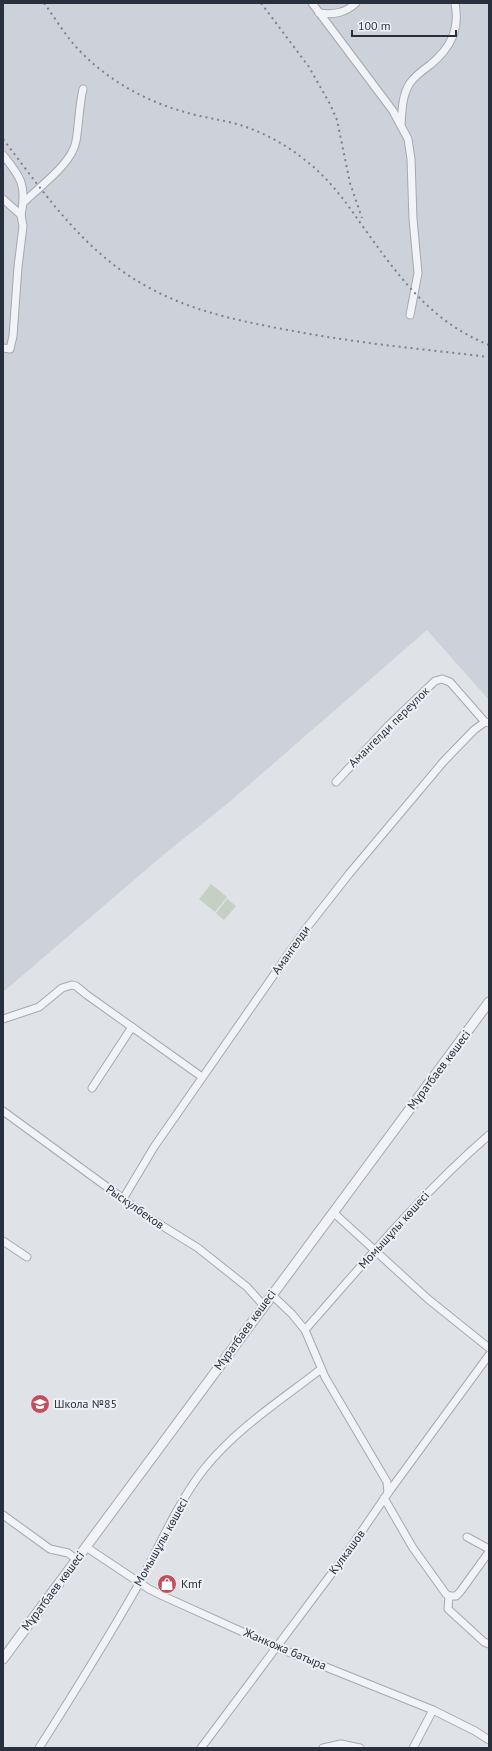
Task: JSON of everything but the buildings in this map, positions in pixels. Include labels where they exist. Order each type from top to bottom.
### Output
[{"type":"street","points":[[312,3],[393,111],[408,139],[411,158],[413,219],[418,273],[410,315]]},
{"type":"street","points":[[319,13],[337,13],[347,10],[356,3]]},
{"type":"street","points":[[401,126],[405,94],[410,83],[436,59],[451,42],[456,27],[455,3]]},
{"type":"street","points":[[24,202],[60,169],[76,143],[83,89]]},
{"type":"street","points":[[3,155],[16,170],[24,189],[24,202],[21,215],[23,226],[18,267],[13,336],[10,349],[3,348]]},
{"type":"street","points":[[3,198],[21,215]]},
{"type":"street","name":"Амангелди переулок","points":[[336,782],[357,758],[435,681],[442,679],[446,680],[487,723]]},
{"type":"street","name":"Амангелди","points":[[123,1199],[154,1147],[305,930],[349,874],[444,761],[474,730],[487,723]]},
{"type":"street","points":[[3,1019],[39,1007],[62,988],[72,985],[76,986],[86,995],[202,1077]]},
{"type":"street","name":"Мұратбаев көшесі","points":[[3,1659],[489,1002]]},
{"type":"street","points":[[92,1088],[132,1027]]},
{"type":"street","name":"Рыскулбеков","points":[[3,1111],[123,1199],[198,1248],[247,1287],[264,1306]]},
{"type":"street","name":"Момышұлы көшесі","points":[[305,1330],[375,1251],[454,1166],[489,1135]]},
{"type":"street","points":[[334,1213],[428,1299],[489,1348]]},
{"type":"street","points":[[3,1241],[27,1256]]},
{"type":"street","points":[[272,1295],[292,1314],[305,1330],[321,1369],[387,1482],[386,1496],[413,1548],[446,1594],[449,1596],[456,1596],[489,1552]]},
{"type":"street","name":"Кулкашов","points":[[201,1748],[344,1557],[386,1496],[489,1355]]},
{"type":"street","name":"Момышұлы көшесі","points":[[39,1748],[77,1688],[139,1582],[191,1488],[204,1469],[245,1426],[321,1369]]},
{"type":"street","points":[[3,1515],[50,1549],[68,1553],[76,1560]]},
{"type":"street","points":[[467,1537],[489,1549]]},
{"type":"street","name":"Жанкожа батыра","points":[[86,1547],[163,1596],[276,1647],[434,1710],[489,1740]]},
{"type":"street","points":[[449,1596],[448,1609],[487,1641]]},
{"type":"street","points":[[414,1748],[434,1710]]},
{"type":"street","points":[[323,1748],[340,1744],[360,1748]]},
{"type":"shaded area","points":[[3,3],[489,3],[489,700],[427,630],[227,804],[162,856],[3,992]]},
{"type":"green space","points":[[211,884],[227,897],[215,912],[199,899]]},
{"type":"green space","points":[[227,899],[236,906],[224,920],[216,913]]},
{"type":"railway","points":[[44,3],[78,49],[103,72],[130,90],[160,104],[237,124],[254,130],[278,142],[301,157],[319,172],[334,188],[388,261],[416,295],[449,323],[468,335],[489,345]]},
{"type":"railway","points":[[261,3],[309,67],[330,104],[337,120],[350,183],[362,218]]},
{"type":"railway","points":[[3,139],[58,210],[104,257],[141,283],[181,303],[223,316],[313,335],[489,357]]},
{"type":"place","name":"Школа №85","points":[[40,1404]]},
{"type":"place","name":"Kmf","points":[[167,1584]]}]
